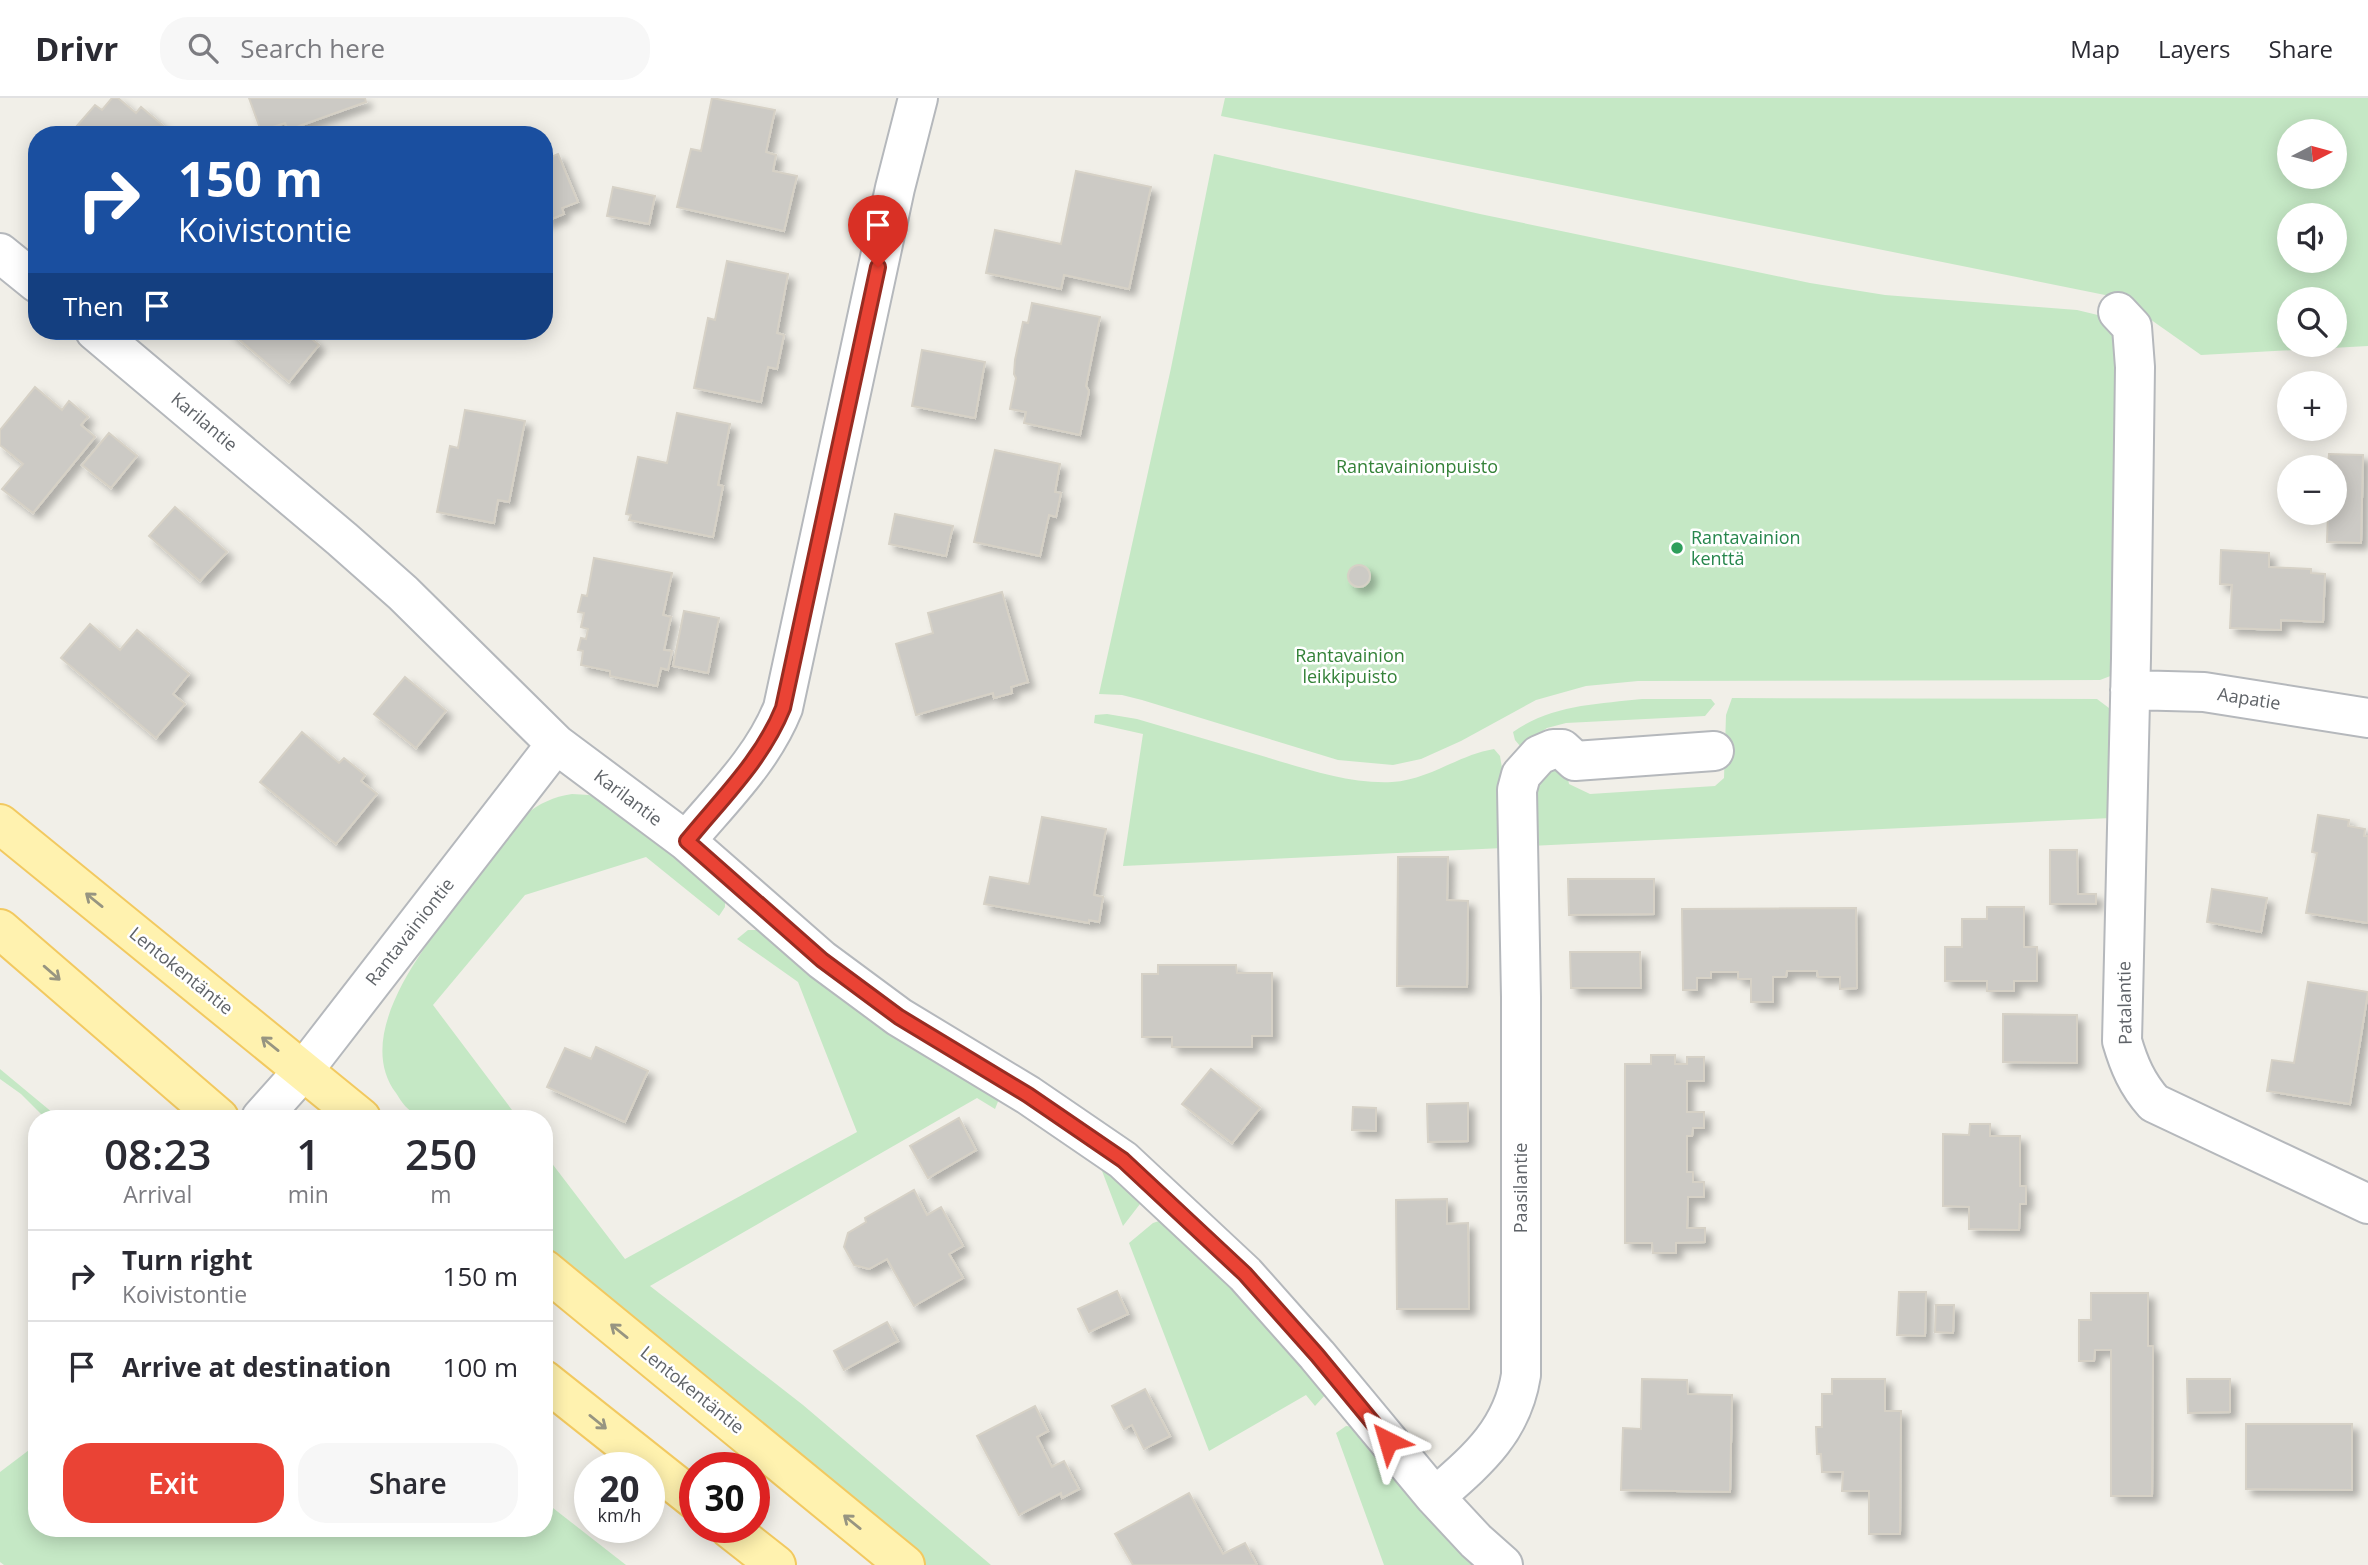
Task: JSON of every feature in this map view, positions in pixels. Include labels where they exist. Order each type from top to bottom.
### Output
[{"type":"main road","name":"Lentokentäntie","points":[[0,824],[351,1110]]},
{"type":"main road","points":[[0,929],[210,1110]]},
{"type":"main road","name":"Lentokentäntie","points":[[553,1276],[905,1565]]},
{"type":"main road","points":[[553,1387],[679,1487]]},
{"type":"main road","points":[[748,1543],[776,1565]]},
{"type":"street","points":[[687,841],[745,774],[775,728],[783,708],[895,188],[918,98]]},
{"type":"street","points":[[0,253],[28,276]]},
{"type":"street","name":"Patalantie","points":[[2118,312],[2132,327],[2135,367],[2122,1041],[2129,1065],[2154,1103],[2368,1204]]},
{"type":"street","name":"Karilantie","points":[[106,340],[403,593],[556,744],[687,841],[822,960],[899,1017],[1028,1095],[1123,1160],[1245,1274],[1317,1355],[1435,1497],[1476,1541],[1503,1565]]},
{"type":"street","name":"Aapatie","points":[[2130,674],[2204,692],[2368,718]]},
{"type":"street","name":"Rantavainiontie","points":[[268,1110],[303,1071],[556,744]]},
{"type":"street","name":"Paasilantie","points":[[1435,1497],[1474,1463],[1498,1433],[1512,1412],[1521,1375],[1521,997],[1517,790],[1521,775],[1539,755],[1553,749],[1562,749],[1575,761],[1714,751]]},
{"type":"green space","points":[[1225,98],[2368,98],[2368,346],[2347,347],[2347,287],[2277,287],[2277,351],[2201,355],[2120,298],[1221,116]]},
{"type":"green space","name":"Rantavainionpuisto","points":[[1214,154],[1480,214],[1810,283],[1885,295],[2077,310],[2102,316],[2122,334],[2113,675],[2100,680],[1638,681],[1586,686],[1536,700],[1461,741],[1421,759],[1393,765],[1338,760],[1142,700],[1122,695],[1099,694],[1171,368]]},
{"type":"green space","points":[[1732,698],[2097,699],[2113,711],[2111,818],[1530,846],[1533,797],[1543,777],[1553,771],[1566,768],[1569,784],[1590,794],[1715,786],[1724,778],[1726,715]]},
{"type":"green space","points":[[1642,699],[1711,699],[1715,704],[1705,716],[1566,723],[1547,728],[1520,746],[1515,740],[1513,732],[1543,716],[1575,707]]},
{"type":"green space","points":[[1107,714],[1137,719],[1312,771],[1360,781],[1406,780],[1494,749],[1500,756],[1502,768],[1503,848],[1123,866],[1143,734],[1094,723],[1095,715]]},
{"type":"green space","points":[[572,794],[589,795],[613,807],[674,852],[725,899],[725,907],[719,916],[646,857],[525,895],[433,1005],[512,1110],[409,1110],[396,1093],[385,1069],[383,1043],[389,1016],[400,989],[432,937],[525,815],[559,797]]},
{"type":"green space","points":[[748,930],[759,930],[999,1099],[995,1109],[977,1098],[650,1286],[803,1405],[991,1565],[926,1565],[573,1273],[553,1251],[553,1165],[625,1259],[857,1132],[798,982],[737,939]]},
{"type":"green space","points":[[0,1069],[49,1110],[37,1110],[0,1079]]},
{"type":"green space","points":[[1099,1163],[1140,1204],[1123,1226]]},
{"type":"green space","points":[[1159,1221],[1165,1223],[1230,1282],[1327,1393],[1315,1406],[1306,1395],[1209,1451],[1129,1243]]},
{"type":"green space","points":[[1346,1426],[1356,1427],[1481,1565],[1384,1565],[1336,1433]]},
{"type":"green space","points":[[28,1451],[28,1537],[553,1537],[553,1508],[574,1524],[574,1543],[598,1543],[626,1565],[4,1565],[0,1562],[0,1472]]},
{"type":"building","points":[[112,98],[118,98],[136,113],[141,107],[163,126],[77,126],[95,105],[102,110]]},
{"type":"building","points":[[249,98],[365,98],[366,102],[299,126],[286,126],[285,123],[259,126]]},
{"type":"building","points":[[712,98],[775,110],[766,152],[776,155],[773,171],[797,176],[784,231],[677,207],[691,149],[701,151]]},
{"type":"building","points":[[558,154],[578,202],[562,208],[564,214],[553,218],[553,156]]},
{"type":"building","points":[[1076,171],[1151,187],[1129,289],[1064,275],[1061,289],[986,273],[995,230],[1061,244]]},
{"type":"building","points":[[613,187],[655,196],[649,224],[607,216]]},
{"type":"building","points":[[727,261],[788,274],[777,333],[784,335],[777,369],[768,367],[761,402],[694,388],[708,318],[715,320]]},
{"type":"building","points":[[1032,303],[1100,317],[1086,386],[1089,391],[1080,435],[1024,423],[1026,412],[1010,409],[1016,378],[1015,360],[1023,322],[1028,323]]},
{"type":"building","points":[[240,340],[313,340],[319,345],[289,382]]},
{"type":"building","points":[[922,350],[985,362],[975,418],[912,406]]},
{"type":"building","points":[[35,387],[62,410],[69,401],[88,417],[81,425],[95,437],[33,513],[2,489],[23,464],[0,445],[0,430]]},
{"type":"building","points":[[465,410],[525,421],[509,502],[498,500],[494,523],[437,512],[450,446],[458,448]]},
{"type":"building","points":[[677,413],[730,424],[718,485],[723,486],[713,537],[629,520],[631,515],[626,514],[638,457],[667,463]]},
{"type":"building","points":[[109,433],[137,456],[111,488],[82,465]]},
{"type":"building","points":[[995,450],[1060,464],[1055,492],[1061,493],[1056,517],[1049,515],[1040,556],[974,542]]},
{"type":"building","points":[[2329,454],[2363,455],[2361,543],[2327,542],[2328,525],[2347,525],[2347,455]]},
{"type":"building","points":[[175,507],[227,552],[200,581],[149,536]]},
{"type":"building","points":[[895,514],[953,526],[946,556],[889,544]]},
{"type":"building","points":[[2221,550],[2269,553],[2269,567],[2311,569],[2311,573],[2325,574],[2323,622],[2281,620],[2281,630],[2230,628],[2232,585],[2220,584]]},
{"type":"building","points":[[594,558],[672,573],[663,615],[671,617],[664,650],[672,651],[668,670],[661,668],[657,686],[610,676],[610,671],[581,665],[583,651],[578,650],[581,638],[586,639],[588,629],[581,627],[584,613],[578,612],[582,595],[587,596]]},
{"type":"building","points":[[1359,565],[1367,568],[1370,576],[1367,584],[1359,587],[1351,584],[1348,576],[1351,568]]},
{"type":"building","points":[[1002,592],[1028,682],[1011,687],[1012,693],[994,698],[993,693],[916,715],[896,644],[933,633],[928,613]]},
{"type":"building","points":[[684,611],[719,618],[708,673],[673,666]]},
{"type":"building","points":[[90,624],[120,650],[137,630],[189,674],[173,694],[185,704],[156,738],[61,658]]},
{"type":"building","points":[[405,677],[446,711],[416,748],[374,714]]},
{"type":"building","points":[[302,732],[339,763],[344,758],[365,775],[361,781],[377,794],[336,844],[260,782]]},
{"type":"building","points":[[2318,815],[2349,820],[2348,826],[2365,829],[2364,836],[2368,836],[2368,923],[2306,913],[2317,853],[2312,852]]},
{"type":"building","points":[[1042,817],[1106,829],[1094,895],[1103,897],[1099,922],[1089,920],[1089,923],[984,904],[990,877],[1029,884]]},
{"type":"building","points":[[2050,850],[2077,850],[2078,894],[2096,894],[2096,904],[2050,904]]},
{"type":"building","points":[[1398,857],[1448,857],[1447,900],[1468,901],[1467,987],[1397,986]]},
{"type":"building","points":[[1568,879],[1654,879],[1654,914],[1569,915]]},
{"type":"building","points":[[2212,889],[2267,898],[2261,932],[2207,922]]},
{"type":"building","points":[[1987,907],[2024,907],[2024,947],[2037,947],[2037,981],[2014,981],[2014,991],[1987,991],[1987,981],[1945,981],[1945,947],[1962,947],[1962,919],[1987,919]]},
{"type":"building","points":[[1856,908],[1857,988],[1840,989],[1840,977],[1818,977],[1817,971],[1787,971],[1786,977],[1773,977],[1773,1002],[1751,1002],[1751,979],[1738,979],[1738,972],[1711,972],[1711,978],[1697,978],[1697,990],[1683,990],[1682,909]]},
{"type":"building","points":[[1570,952],[1640,952],[1641,988],[1571,988]]},
{"type":"building","points":[[1158,965],[1236,965],[1237,973],[1272,973],[1272,1036],[1252,1036],[1252,1047],[1172,1047],[1172,1037],[1142,1037],[1142,974],[1158,974]]},
{"type":"building","points":[[2308,982],[2368,992],[2350,1104],[2267,1091],[2272,1060],[2294,1063]]},
{"type":"building","points":[[2003,1014],[2077,1015],[2077,1063],[2003,1062]]},
{"type":"building","points":[[596,1047],[648,1071],[625,1122],[547,1087],[565,1048],[591,1059]]},
{"type":"building","points":[[1651,1055],[1675,1055],[1675,1064],[1687,1064],[1687,1057],[1704,1057],[1704,1081],[1687,1081],[1687,1112],[1704,1112],[1704,1128],[1693,1128],[1692,1136],[1687,1136],[1687,1172],[1693,1172],[1693,1182],[1704,1182],[1704,1197],[1688,1197],[1687,1228],[1705,1228],[1705,1242],[1676,1243],[1676,1253],[1653,1253],[1652,1243],[1625,1243],[1625,1064],[1651,1064]]},
{"type":"building","points":[[1211,1069],[1260,1108],[1232,1143],[1182,1104]]},
{"type":"building","points":[[1468,1103],[1468,1141],[1428,1142],[1427,1104]]},
{"type":"building","points":[[1353,1107],[1376,1108],[1376,1131],[1352,1130]]},
{"type":"building","points":[[959,1118],[976,1150],[928,1178],[910,1146]]},
{"type":"building","points":[[1970,1124],[1990,1124],[1990,1136],[2020,1136],[2020,1186],[2026,1186],[2026,1204],[2020,1204],[2019,1230],[1969,1229],[1969,1207],[1943,1206],[1943,1134],[1969,1135]]},
{"type":"building","points":[[914,1190],[927,1215],[941,1207],[963,1246],[949,1254],[963,1278],[914,1306],[887,1259],[869,1269],[854,1265],[844,1247],[848,1233],[866,1222],[865,1218]]},
{"type":"building","points":[[1447,1199],[1447,1224],[1468,1223],[1469,1309],[1397,1309],[1396,1200]]},
{"type":"building","points":[[1117,1291],[1128,1314],[1089,1332],[1078,1309]]},
{"type":"building","points":[[1899,1292],[1926,1292],[1925,1336],[1897,1335]]},
{"type":"building","points":[[2091,1293],[2148,1293],[2148,1346],[2153,1346],[2152,1496],[2111,1496],[2111,1350],[2095,1350],[2094,1361],[2079,1361],[2079,1320],[2091,1320]]},
{"type":"building","points":[[1936,1305],[1954,1305],[1953,1333],[1935,1332]]},
{"type":"building","points":[[887,1322],[898,1341],[844,1370],[834,1351]]},
{"type":"building","points":[[1642,1379],[1687,1380],[1688,1394],[1732,1395],[1730,1492],[1621,1490],[1623,1428],[1641,1429]]},
{"type":"building","points":[[1832,1379],[1885,1379],[1885,1411],[1901,1411],[1900,1534],[1869,1534],[1869,1491],[1842,1491],[1843,1472],[1822,1472],[1821,1454],[1817,1454],[1816,1427],[1822,1427],[1822,1394],[1832,1394]]},
{"type":"building","points":[[2187,1379],[2230,1379],[2230,1412],[2188,1413]]},
{"type":"building","points":[[1145,1389],[1170,1436],[1144,1449],[1132,1425],[1124,1429],[1112,1406]]},
{"type":"building","points":[[1035,1406],[1048,1431],[1037,1437],[1052,1467],[1064,1461],[1079,1489],[1062,1498],[1061,1493],[1019,1515],[977,1436]]},
{"type":"building","points":[[2246,1424],[2352,1424],[2352,1490],[2246,1489]]},
{"type":"building","points":[[1189,1493],[1223,1554],[1245,1543],[1257,1565],[1133,1565],[1115,1534]]},
{"type":"place","name":"Rantavainion kenttä","points":[[1677,548]]},
{"type":"route","points":[[878,267],[783,708],[775,728],[745,774],[687,841],[822,960],[899,1017],[1028,1095],[1123,1160],[1245,1274],[1388,1441]]},
{"type":"park label","name":"Rantavainion leikkipuisto","points":[[1350,666]]}]
